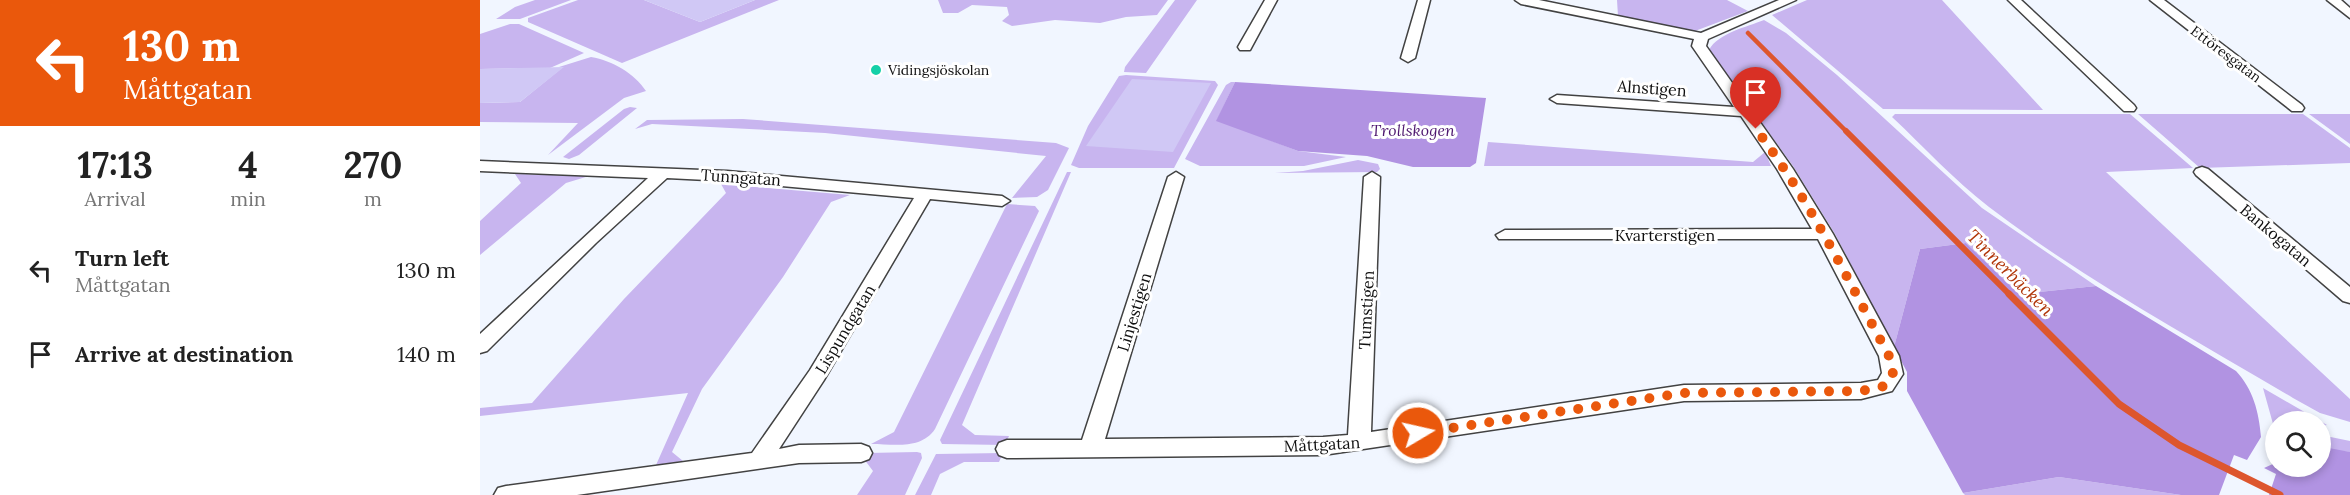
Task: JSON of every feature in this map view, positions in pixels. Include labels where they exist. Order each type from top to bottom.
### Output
[{"type":"street","points":[[1245,47],[1271,0]]},
{"type":"street","points":[[1408,58],[1424,0]]},
{"type":"street","points":[[1521,0],[1702,38],[1790,0]]},
{"type":"street","points":[[2014,0],[2129,108]]},
{"type":"street","name":"Ettöresgatan","points":[[2156,0],[2297,108]]},
{"type":"street","points":[[2333,0],[2350,14]]},
{"type":"street","name":"Måttgatan","points":[[1007,449],[1242,447],[1359,442],[1684,393],[1861,391],[1885,386],[1893,374],[1889,356],[1824,234],[1781,162],[1703,54],[1699,46],[1702,38]]},
{"type":"street","name":"Alnstigen","points":[[1557,99],[1744,112]]},
{"type":"street","name":"Tunngatan","points":[[480,166],[664,172],[792,181],[1002,201]]},
{"type":"street","points":[[480,346],[590,239],[664,172]]},
{"type":"street","name":"Bankogatan","points":[[2202,172],[2350,297]]},
{"type":"street","name":"Linjestigen","points":[[1091,447],[1176,177]]},
{"type":"street","name":"Tumstigen","points":[[1359,442],[1372,177]]},
{"type":"street","name":"Lispundgatan","points":[[760,459],[817,375],[924,195]]},
{"type":"street","name":"Kvarterstigen","points":[[1505,235],[1824,234]]},
{"type":"street","points":[[506,495],[728,466],[799,453],[861,453]]},
{"type":"shaded area","points":[[535,0],[571,0],[520,19],[496,19],[515,7]]},
{"type":"shaded area","points":[[578,0],[644,0],[700,22],[755,0],[779,0],[622,63],[528,22],[528,18]]},
{"type":"shaded area","points":[[644,0],[755,0],[700,22]]},
{"type":"shaded area","points":[[938,0],[1168,0],[1157,15],[1126,17],[1100,23],[1055,20],[1012,26],[1002,21],[1009,15],[1007,7],[972,5],[958,13],[943,13]]},
{"type":"shaded area","points":[[1175,0],[1197,0],[1146,73],[1124,72],[1125,67]]},
{"type":"shaded area","points":[[1617,0],[1727,0],[1748,11],[1695,31],[1618,16]]},
{"type":"shaded area","points":[[1807,0],[1942,0],[2043,110],[1883,109],[1772,15]]},
{"type":"shaded area","points":[[1764,20],[1786,33],[1837,75],[1982,208],[2096,286],[2019,294],[1966,243],[1920,249],[1894,347],[1835,234],[1793,166],[1709,50],[1713,44],[1726,35]]},
{"type":"shaded area","points":[[510,24],[519,24],[584,53],[550,68],[480,69],[480,34]]},
{"type":"shaded area","points":[[591,57],[607,61],[622,69],[646,91],[624,98],[548,155],[578,123],[480,122],[480,103],[520,102],[563,67],[559,67]]},
{"type":"shaded area","points":[[564,67],[520,102],[480,103],[480,69]]},
{"type":"shaded area","points":[[1119,76],[1215,81],[1218,85],[1174,168],[1079,168],[1071,165],[1088,126]]},
{"type":"shaded area","points":[[1132,79],[1211,83],[1173,152],[1086,146]]},
{"type":"shaded area","points":[[1235,82],[1217,120],[1298,151],[1346,157],[1304,166],[1200,166],[1185,159],[1226,85]]},
{"type":"shaded area","points":[[637,108],[579,155],[569,159],[563,157],[624,109]]},
{"type":"shaded area","points":[[1895,114],[2130,114],[2193,168],[2106,172],[2350,399],[2350,422],[2331,416],[2331,411],[2316,411],[2293,398],[2138,307],[2062,259],[1989,207],[1892,117]]},
{"type":"shaded area","points":[[2138,114],[2303,114],[2350,148],[2350,163],[2200,168]]},
{"type":"shaded area","points":[[2309,114],[2350,114],[2350,144]]},
{"type":"shaded area","points":[[743,119],[1056,143],[1069,148],[1048,190],[1037,197],[1012,198],[1046,156],[825,133],[652,124],[635,129],[647,120]]},
{"type":"shaded area","points":[[1488,142],[1753,162],[1765,152],[1771,166],[1484,166]]},
{"type":"shaded area","points":[[1358,160],[1378,164],[1380,169],[1377,172],[1275,173],[1303,171]]},
{"type":"shaded area","points":[[1067,172],[1071,172],[962,425],[975,435],[1009,436],[1005,445],[942,444],[940,440]]},
{"type":"shaded area","points":[[515,174],[589,176],[566,183],[480,255],[480,221],[521,183]]},
{"type":"shaded area","points":[[721,184],[850,195],[831,202],[783,277],[702,389],[672,452],[683,461],[656,465],[688,393],[480,416],[480,408],[532,403],[624,299],[726,193]]},
{"type":"shaded area","points":[[1007,204],[1035,206],[1039,211],[935,429],[929,436],[915,443],[871,444],[894,432]]},
{"type":"shaded area","points":[[2263,388],[2303,411],[2269,411]]},
{"type":"shaded area","points":[[2331,437],[2350,441],[2350,452],[2331,451]]},
{"type":"shaded area","points":[[867,453],[921,453],[922,458],[905,495],[857,495],[873,471],[864,459]]},
{"type":"shaded area","points":[[1003,453],[999,462],[964,462],[940,474],[931,495],[915,495],[936,454]]},
{"type":"shaded area","points":[[2059,477],[2181,495],[1965,495],[1963,493]]},
{"type":"green space","name":"Trollskogen","points":[[1235,82],[1486,98],[1476,163],[1470,167],[1413,167],[1367,156],[1298,151],[1216,121]]},
{"type":"green space","points":[[1966,243],[2019,294],[2096,286],[2236,371],[2247,385],[2254,401],[2261,437],[2247,460],[2234,455],[2219,495],[2181,495],[2059,477],[1963,493],[1907,391],[1907,372],[1894,347],[1920,249]]},
{"type":"green space","points":[[2331,448],[2350,452],[2350,495],[2269,495],[2275,477],[2331,477]]},
{"type":"waterway","name":"Tinnerbäcken","points":[[1748,33],[2119,404],[2179,445],[2280,495]]},
{"type":"place","name":"Vidingsjöskolan","points":[[876,70]]},
{"type":"route","points":[[1418,433],[1684,393],[1861,391],[1885,386],[1893,374],[1889,356],[1824,234],[1781,162],[1756,129]]}]
